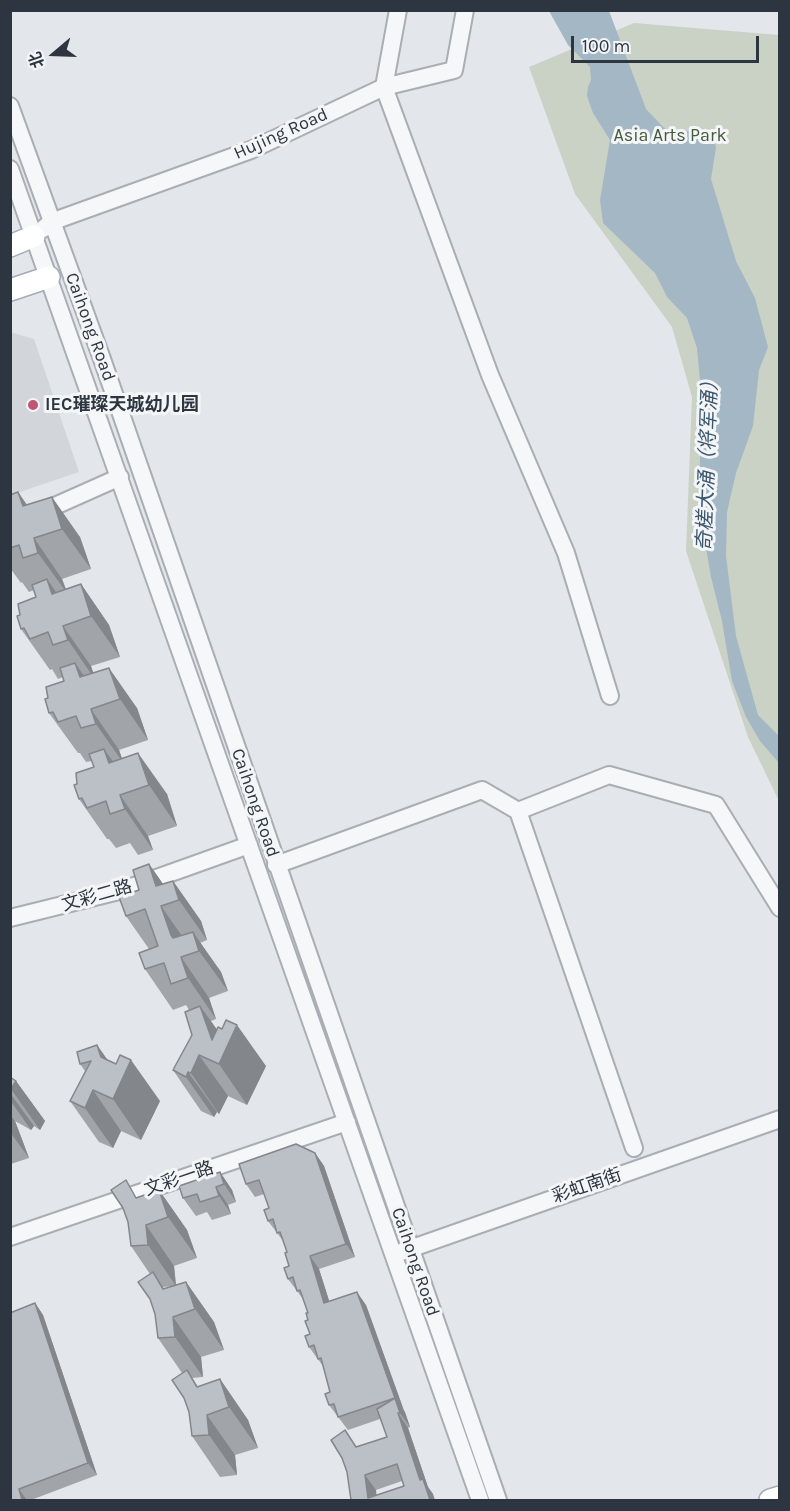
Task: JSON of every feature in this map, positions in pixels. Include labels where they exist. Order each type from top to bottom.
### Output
[{"type":"main road","points":[[10,246],[34,236]]},
{"type":"main road","points":[[10,290],[49,277]]},
{"type":"main road","points":[[770,1500],[780,1497]]},
{"type":"street","points":[[398,10],[384,87],[490,375],[566,553],[610,696]]},
{"type":"street","name":"Hujing Road","points":[[34,236],[250,150],[384,87],[454,70],[465,10]]},
{"type":"street","name":"Caihong Road","points":[[10,106],[102,359],[498,1500]]},
{"type":"street","name":"Caihong Road","points":[[10,169],[480,1500]]},
{"type":"street","points":[[49,277],[54,229]]},
{"type":"street","points":[[10,526],[120,477]]},
{"type":"street","points":[[518,811],[609,775],[716,805],[780,908]]},
{"type":"street","points":[[276,865],[482,790],[518,811],[634,1148]]},
{"type":"street","name":"文彩二路","points":[[10,918],[123,890],[249,845]]},
{"type":"street","name":"彩虹南街","points":[[394,1254],[780,1119]]},
{"type":"street","name":"文彩一路","points":[[10,1237],[347,1122]]},
{"type":"shaded area","name":"IEC璀璨天城幼儿园","points":[[10,332],[34,339],[79,472],[11,495]]},
{"type":"green space","name":"Asia Arts Park","points":[[634,23],[779,35],[779,801],[748,737],[686,551],[692,397],[672,327],[575,194],[529,67]]},
{"type":"water","name":"奇槎大涌（将军涌）","points":[[549,11],[609,11],[646,109],[667,131],[712,132],[716,147],[711,179],[736,261],[755,298],[768,347],[759,370],[753,426],[736,473],[727,512],[726,556],[736,636],[758,715],[779,736],[779,763],[760,741],[746,717],[732,681],[722,621],[711,577],[699,488],[702,402],[697,348],[687,318],[667,297],[655,273],[603,223],[600,200],[610,140],[593,113],[587,96],[591,80],[590,67],[568,45]]},
{"type":"building","points":[[18,492],[23,506],[52,497],[62,529],[34,538],[38,553],[23,558],[19,545],[10,548],[10,495]]},
{"type":"building","points":[[47,579],[52,594],[81,584],[91,616],[63,626],[68,640],[53,645],[48,632],[30,639],[24,628],[21,629],[17,616],[20,615],[18,604],[36,597],[32,585]]},
{"type":"building","points":[[75,663],[80,677],[109,668],[120,699],[91,709],[96,724],[81,728],[76,716],[58,722],[53,712],[49,713],[45,699],[48,698],[46,687],[64,681],[60,668]]},
{"type":"building","points":[[104,749],[109,763],[138,753],[149,785],[120,795],[125,809],[110,814],[106,801],[87,808],[82,798],[79,799],[74,785],[77,784],[76,773],[94,767],[89,754]]},
{"type":"building","points":[[149,864],[156,886],[173,881],[179,900],[161,906],[171,935],[173,938],[193,932],[199,951],[181,957],[188,978],[171,984],[164,963],[145,969],[139,953],[158,946],[145,909],[126,916],[119,897],[139,890],[133,870]]},
{"type":"building","points":[[200,1006],[212,1040],[218,1027],[222,1029],[226,1020],[237,1025],[219,1064],[199,1055],[191,1073],[188,1072],[186,1077],[173,1070],[192,1035],[185,1012]]},
{"type":"building","points":[[97,1045],[101,1057],[116,1064],[120,1055],[131,1060],[113,1099],[93,1090],[85,1108],[70,1101],[91,1061],[80,1064],[77,1052]]},
{"type":"building","points":[[10,1077],[16,1081],[11,1089],[10,1089]]},
{"type":"building","points":[[296,1144],[315,1153],[346,1244],[310,1256],[324,1303],[357,1292],[395,1398],[338,1417],[334,1404],[329,1405],[325,1394],[330,1392],[321,1358],[318,1359],[314,1345],[309,1347],[305,1336],[310,1334],[305,1321],[308,1320],[306,1313],[308,1313],[300,1290],[297,1291],[293,1277],[288,1279],[284,1268],[289,1266],[280,1232],[277,1233],[273,1219],[268,1221],[264,1210],[269,1208],[259,1180],[246,1184],[239,1164]]},
{"type":"building","points":[[220,1172],[224,1184],[216,1187],[219,1196],[200,1202],[197,1194],[183,1198],[179,1186]]},
{"type":"building","points":[[126,1180],[136,1198],[159,1190],[168,1217],[146,1225],[148,1245],[131,1246],[128,1222],[123,1208],[111,1190]]},
{"type":"building","points":[[153,1272],[163,1289],[186,1282],[195,1309],[173,1317],[175,1337],[158,1338],[155,1314],[150,1299],[138,1282]]},
{"type":"building","points":[[35,1303],[88,1463],[19,1489],[22,1500],[10,1500],[10,1313]]},
{"type":"building","points":[[187,1370],[197,1387],[220,1379],[229,1407],[207,1415],[209,1435],[192,1436],[189,1412],[184,1398],[172,1380]]},
{"type":"building","points":[[395,1398],[420,1480],[423,1479],[430,1500],[351,1500],[347,1472],[331,1440],[345,1430],[356,1447],[387,1437],[377,1409]],"holes":[[[397,1464],[404,1486],[368,1498],[365,1475]]]},
{"type":"place","name":"IEC璀璨天城幼儿园","points":[[33,405]]}]
